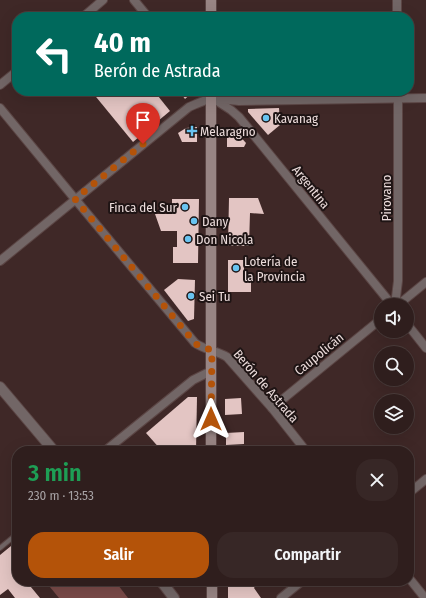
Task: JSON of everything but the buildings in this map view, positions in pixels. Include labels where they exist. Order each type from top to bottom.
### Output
[{"type":"main road","points":[[211,0],[211,12]]},
{"type":"main road","points":[[210,96],[212,350],[211,446]]},
{"type":"main road","points":[[212,586],[212,598]]},
{"type":"street","points":[[89,12],[103,0]]},
{"type":"street","points":[[134,0],[144,12]]},
{"type":"street","points":[[397,0],[397,12]]},
{"type":"street","points":[[0,85],[12,75]]},
{"type":"street","points":[[0,261],[189,107],[196,104],[206,96]]},
{"type":"street","name":"Argentina","points":[[214,96],[239,118],[387,298]]},
{"type":"street","points":[[221,96],[239,101],[353,96]]},
{"type":"street","name":"Pirovano","points":[[394,298],[398,281],[398,96]]},
{"type":"street","points":[[412,96],[426,98]]},
{"type":"street","name":"Berón de Astrada","points":[[0,108],[195,343],[227,357],[272,408],[302,446]]},
{"type":"street","points":[[407,298],[426,282]]},
{"type":"street","name":"Caupolicán","points":[[272,408],[374,325]]},
{"type":"street","points":[[414,333],[426,348]]},
{"type":"street","points":[[111,446],[193,380],[211,371]]},
{"type":"street","points":[[0,387],[50,446]]},
{"type":"street","points":[[414,489],[426,479]]},
{"type":"street","points":[[414,584],[425,598]]},
{"type":"street","points":[[165,586],[174,598]]},
{"type":"street","points":[[281,598],[296,586]]},
{"type":"lane","points":[[0,548],[12,538]]},
{"type":"shaded area","points":[[49,586],[119,586],[128,598],[59,598]]},
{"type":"place","name":"Kavanag","points":[[266,118]]},
{"type":"place","name":"Melaragno","points":[[192,131]]},
{"type":"place","name":"Finca del Sur","points":[[185,207]]},
{"type":"place","name":"Dany","points":[[194,221]]},
{"type":"place","name":"Don Nicola","points":[[188,239]]},
{"type":"place","name":"Lotería de la Provincia","points":[[236,268]]},
{"type":"place","name":"Sei Tu","points":[[191,296]]},
{"type":"route","points":[[143,144],[75,199],[195,343],[199,346],[212,350],[211,419]]}]
